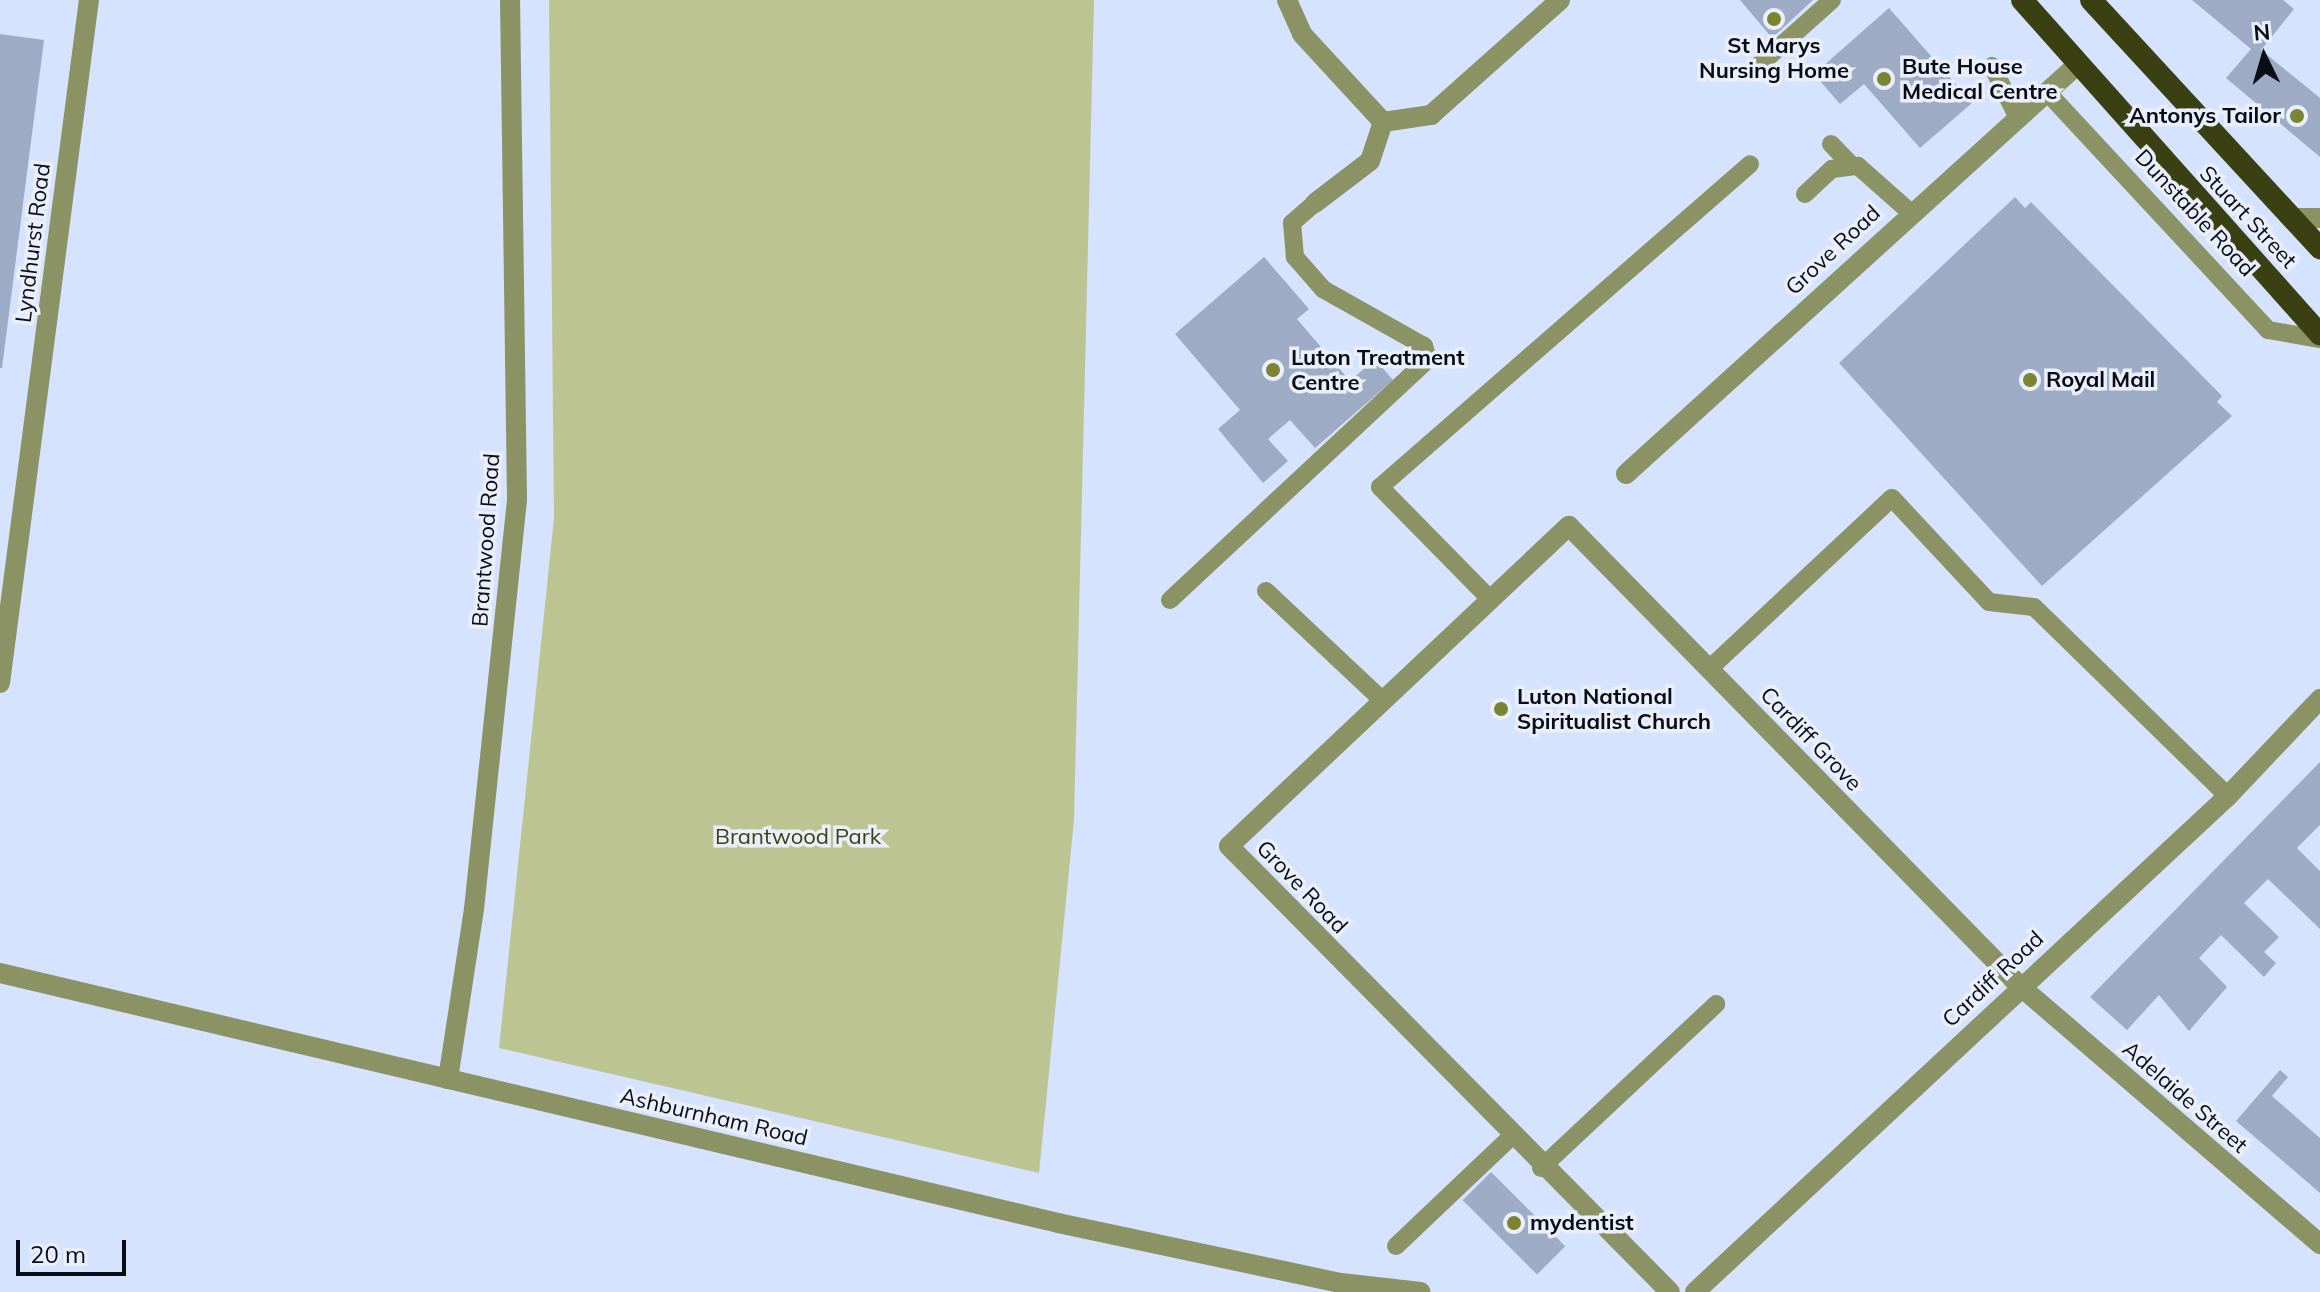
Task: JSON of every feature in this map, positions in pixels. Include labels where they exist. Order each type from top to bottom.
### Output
[{"type":"highway","name":"Dunstable Road","points":[[2022,0],[2170,170]]},
{"type":"highway","points":[[2091,0],[2292,218]]},
{"type":"highway","name":"Stuart Street","points":[[2170,170],[2320,337]]},
{"type":"highway","name":"Stuart Street","points":[[2292,218],[2320,248]]},
{"type":"street","name":"Lyndhurst Road","points":[[0,683],[89,0]]},
{"type":"street","name":"Brantwood Road","points":[[448,1079],[474,909],[517,499],[510,0]]},
{"type":"street","points":[[1287,0],[1302,34],[1383,122]]},
{"type":"street","points":[[1383,122],[1431,115],[1560,0]]},
{"type":"street","name":"Grove Road","points":[[1626,474],[1910,212],[2077,65]]},
{"type":"street","points":[[1315,203],[1370,161],[1383,122]]},
{"type":"street","points":[[2292,218],[2320,218]]},
{"type":"street","name":"Grove Road","points":[[1569,526],[1229,846],[1541,1168],[1670,1292]]},
{"type":"street","name":"Cardiff Grove","points":[[1569,526],[2020,986]]},
{"type":"street","name":"Cardiff Road","points":[[1695,1292],[2020,986],[2228,796],[2320,699]]},
{"type":"street","name":"Ashburnham Road","points":[[0,973],[1058,1223],[1341,1283],[1420,1292]]},
{"type":"street","name":"Adelaide Street","points":[[2020,986],[2320,1244]]},
{"type":"lane","points":[[1758,66],[1832,0]]},
{"type":"lane","points":[[1992,66],[2018,118]]},
{"type":"lane","name":"Dunstable Road","points":[[2047,92],[2268,330],[2320,337]]},
{"type":"lane","points":[[1831,144],[1852,166]]},
{"type":"lane","points":[[1490,599],[1380,487],[1750,164]]},
{"type":"lane","points":[[1805,194],[1832,169],[1852,166],[1870,170],[1910,212]]},
{"type":"lane","points":[[1170,600],[1428,359],[1424,346],[1323,289],[1295,257],[1292,223],[1315,203]]},
{"type":"lane","points":[[1709,669],[1892,498],[1989,602],[2034,607],[2228,796]]},
{"type":"lane","points":[[1266,591],[1383,701]]},
{"type":"lane","points":[[1541,1168],[1716,1004]]},
{"type":"lane","points":[[1396,1246],[1511,1137]]},
{"type":"green space","name":"Brantwood Park","points":[[549,0],[1094,0],[1074,820],[1039,1173],[499,1048],[554,518]]},
{"type":"building","name":"St Marys Nursing Home","points":[[1740,0],[1813,0],[1772,38]]},
{"type":"building","points":[[2192,0],[2283,0],[2294,9],[2261,50],[2320,98],[2320,157],[2226,78],[2251,49]]},
{"type":"building","name":"Bute House Medical Centre","points":[[1889,8],[1972,103],[1920,148],[1864,84],[1840,104],[1814,74]]},
{"type":"building","points":[[0,34],[44,40],[2,368],[0,368]]},
{"type":"building","name":"Royal Mail","points":[[2015,197],[2025,208],[2031,202],[2222,396],[2217,402],[2232,416],[2042,586],[1839,363]]},
{"type":"building","name":"Luton Treatment Centre","points":[[1264,257],[1309,309],[1297,319],[1350,381],[1375,359],[1393,380],[1315,448],[1290,420],[1268,439],[1288,461],[1263,483],[1218,429],[1240,410],[1175,334]]},
{"type":"building","points":[[2320,762],[2320,825],[2297,848],[2320,871],[2320,929],[2268,879],[2244,903],[2279,937],[2264,952],[2276,963],[2264,977],[2221,935],[2199,958],[2227,987],[2189,1031],[2159,995],[2127,1030],[2090,997]]},
{"type":"building","points":[[2280,1070],[2288,1077],[2272,1096],[2320,1138],[2320,1193],[2236,1121]]},
{"type":"building","name":"mydentist","points":[[1491,1172],[1565,1246],[1537,1275],[1463,1200]]},
{"type":"place","name":"St Marys Nursing Home","points":[[1774,19]]},
{"type":"place","name":"Bute House Medical Centre","points":[[1884,79]]},
{"type":"place","name":"Antonys Tailor","points":[[2297,116]]},
{"type":"place","name":"Luton Treatment Centre","points":[[1273,370]]},
{"type":"place","name":"Royal Mail","points":[[2030,380]]},
{"type":"place","name":"Luton National Spiritualist Church","points":[[1501,709]]},
{"type":"place","name":"mydentist","points":[[1514,1223]]}]
